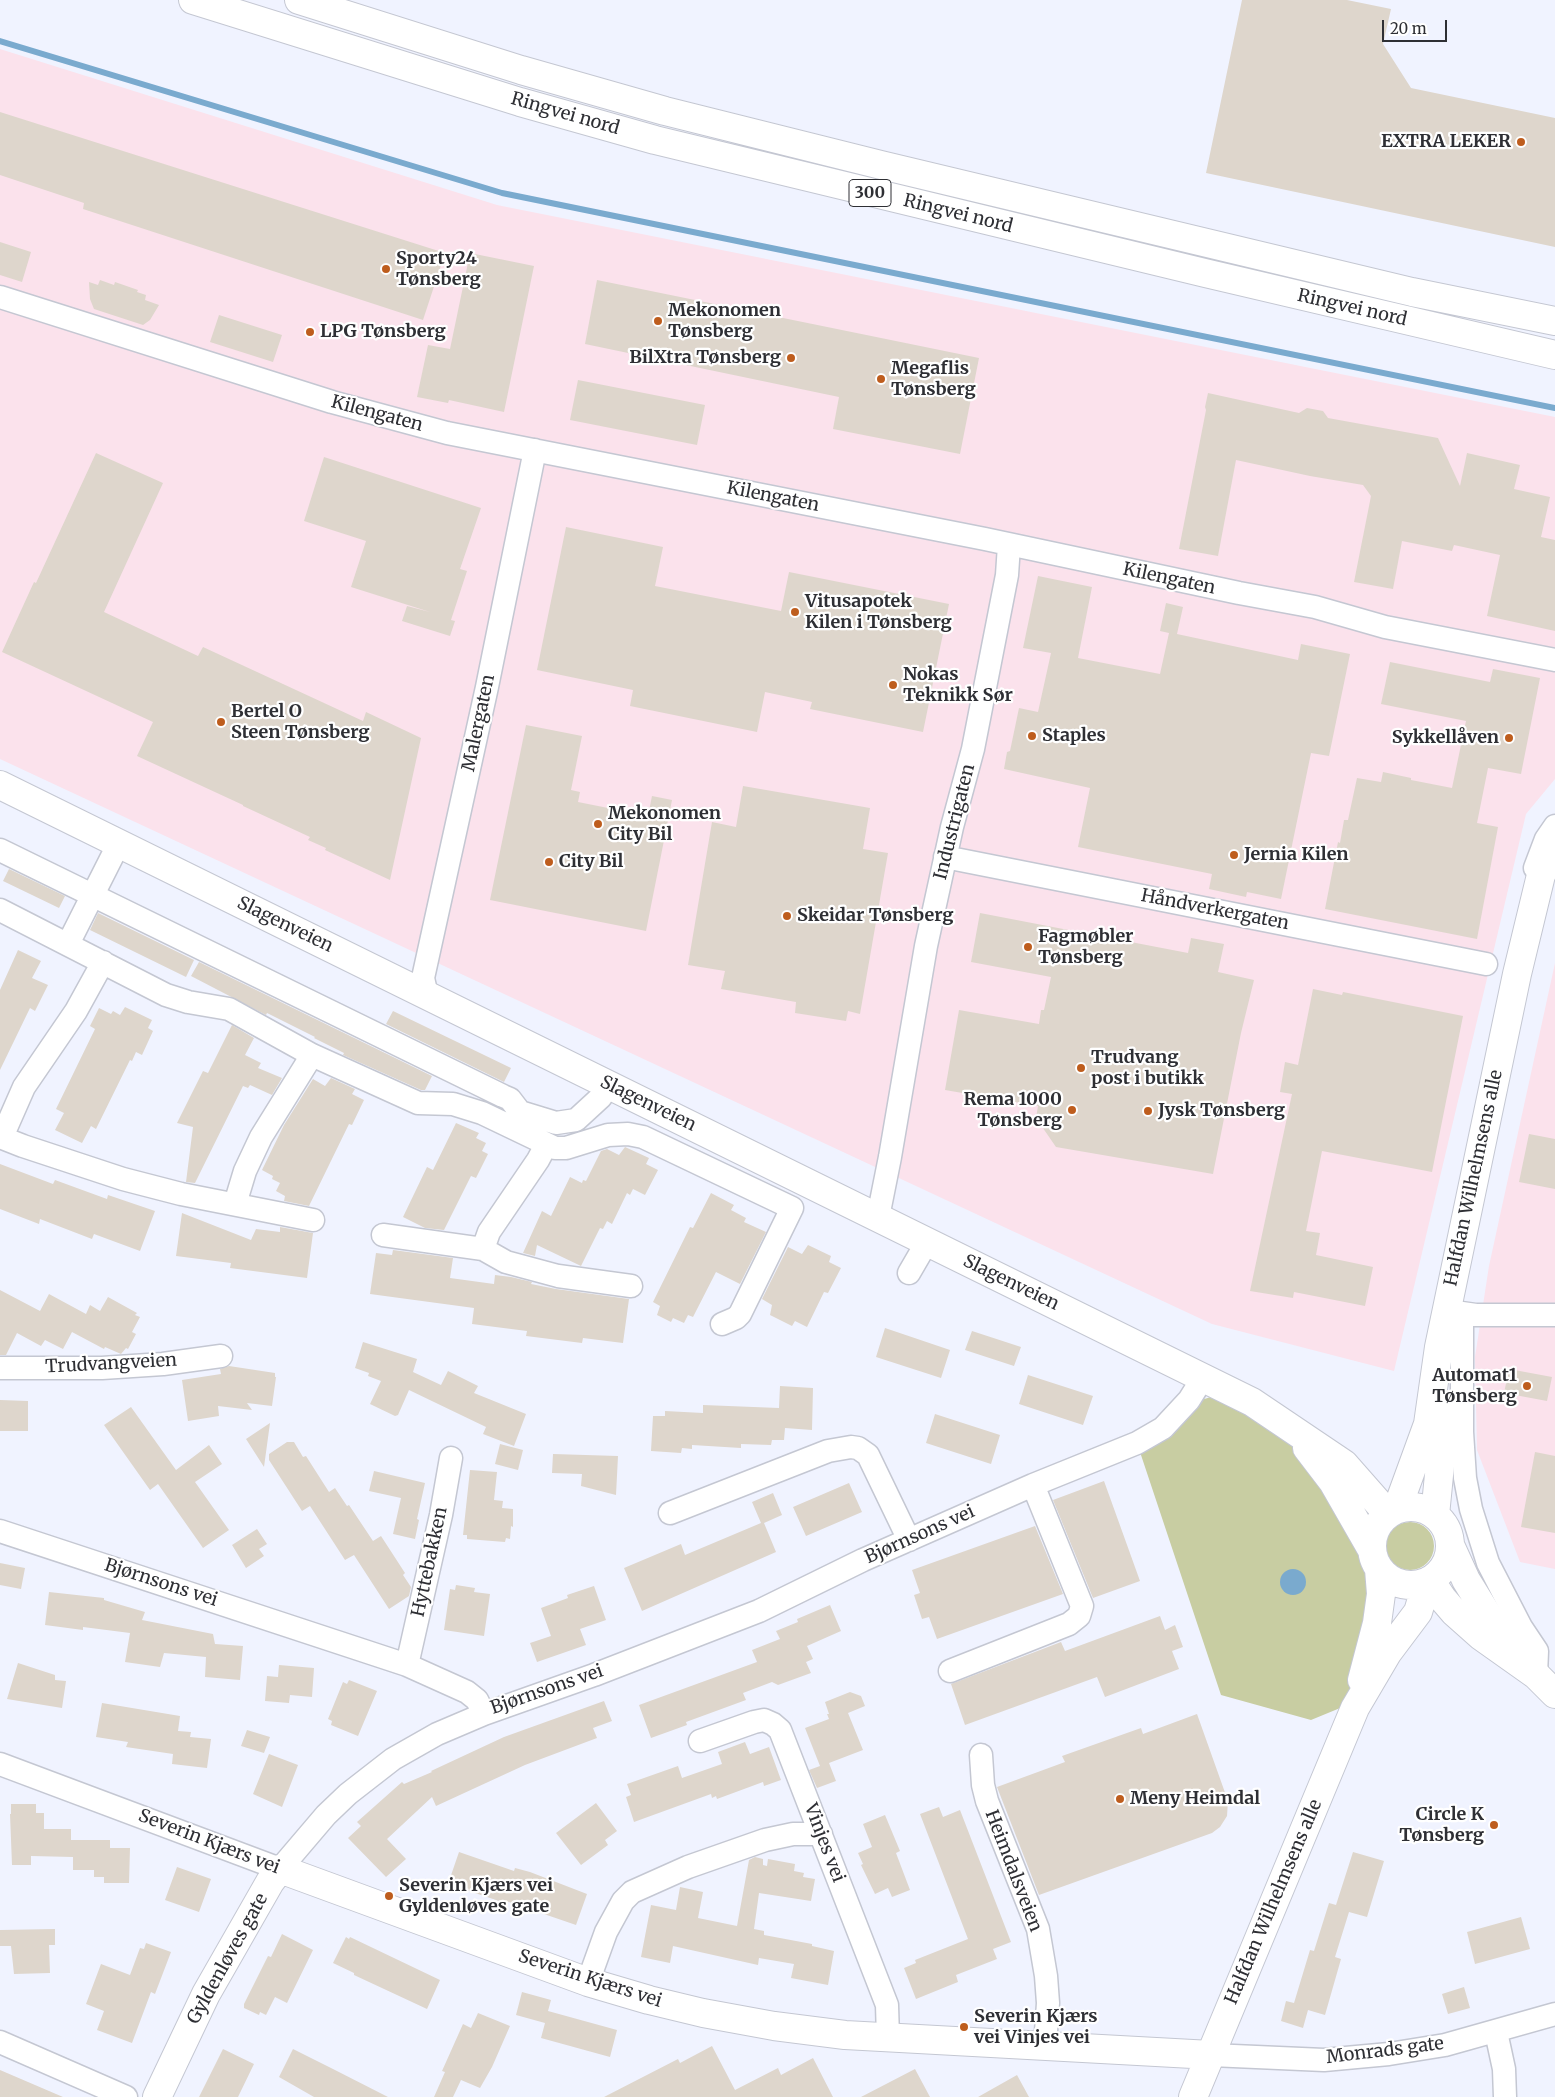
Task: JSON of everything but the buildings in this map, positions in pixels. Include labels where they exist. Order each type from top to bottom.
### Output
[{"type":"main road","name":"Ringvei nord","points":[[194,0],[520,102],[655,140],[1185,269],[1555,355]]},
{"type":"main road","name":"Ringvei nord","points":[[299,0],[521,70],[665,111],[880,165],[1403,290],[1555,321]]},
{"type":"main road","name":"Slagenveien","points":[[0,785],[927,1242],[1204,1376],[1252,1402],[1344,1464],[1393,1511]]},
{"type":"main road","name":"Halfdan Wilhelmsens alle","points":[[1393,1511],[1428,1424],[1439,1347],[1531,911],[1541,875],[1555,849]]},
{"type":"main road","name":"Halfdan Wilhelmsens alle","points":[[1435,1516],[1452,1356],[1539,952],[1555,895]]},
{"type":"main road","name":"Slagenveien","points":[[1292,1430],[1333,1482],[1375,1560]]},
{"type":"main road","points":[[1450,1545],[1444,1567],[1436,1576],[1428,1581],[1412,1585],[1397,1583],[1375,1560],[1372,1540],[1375,1530],[1393,1511],[1410,1507],[1424,1509],[1435,1516],[1446,1529],[1450,1545],[1466,1580],[1492,1622],[1515,1646],[1536,1675],[1555,1694]]},
{"type":"main road","name":"Halfdan Wilhelmsens alle","points":[[1194,2097],[1355,1708],[1378,1623],[1381,1594],[1375,1560]]},
{"type":"main road","name":"Halfdan Wilhelmsens alle","points":[[1355,1708],[1388,1652],[1418,1612],[1428,1581]]},
{"type":"main road","points":[[1428,1581],[1454,1612],[1482,1636],[1536,1675]]},
{"type":"main road","name":"Severin Kjærs vei","points":[[280,1869],[588,1982],[649,2000],[704,2012],[783,2027],[845,2035],[1210,2056]]},
{"type":"main road","name":"Gyldenløves gate","points":[[157,2097],[206,1994],[270,1882],[280,1869]]},
{"type":"street","name":"Kilengaten","points":[[0,297],[341,404],[447,433],[1009,545],[1239,594],[1314,607],[1386,627],[1555,660]]},
{"type":"street","name":"Malergaten","points":[[427,996],[423,978],[487,687],[535,450]]},
{"type":"street","name":"Industrigaten","points":[[878,1217],[926,946],[945,856],[973,749],[1007,575],[1009,545]]},
{"type":"street","points":[[1531,911],[1534,869],[1546,839],[1555,826]]},
{"type":"street","points":[[68,944],[119,843]]},
{"type":"street","points":[[0,850],[510,1099],[510,1117],[556,1123],[576,1120],[601,1097],[607,1084]]},
{"type":"street","name":"Håndverkergaten","points":[[945,856],[1486,964]]},
{"type":"street","name":"Slagenveien","points":[[0,910],[166,995],[188,1002],[229,1009],[312,1055],[418,1103],[453,1104],[482,1113],[510,1117],[546,1145],[556,1148],[566,1148],[608,1135],[628,1134],[643,1137],[792,1208],[740,1314],[736,1318],[722,1324]]},
{"type":"street","points":[[103,962],[76,1011],[24,1087],[1,1137],[123,1179],[181,1194],[313,1220]]},
{"type":"street","points":[[235,1204],[245,1171],[261,1137],[312,1055]]},
{"type":"street","points":[[483,1249],[489,1232],[538,1160],[546,1145]]},
{"type":"street","points":[[383,1234],[483,1249],[506,1262],[558,1276],[631,1286]]},
{"type":"street","points":[[909,1273],[927,1242]]},
{"type":"street","points":[[1536,1675],[1537,1651],[1521,1627],[1488,1563],[1471,1509],[1465,1478],[1462,1432],[1462,1313],[1476,1315],[1555,1315]]},
{"type":"street","name":"Trudvangveien","points":[[0,1368],[102,1368],[164,1364],[221,1356]]},
{"type":"street","name":"Bjørnsons vei","points":[[0,1531],[407,1665],[467,1692],[477,1700],[484,1714],[594,1675],[759,1611],[909,1540],[1033,1485],[1137,1443],[1163,1428],[1189,1400],[1204,1376]]},
{"type":"street","points":[[670,1514],[828,1451],[851,1447],[858,1448],[868,1455],[909,1540]]},
{"type":"street","name":"Hyttebakken","points":[[407,1665],[451,1458]]},
{"type":"street","points":[[950,1671],[1069,1624],[1079,1616],[1082,1606],[1033,1485]]},
{"type":"street","name":"Gyldenløves gate","points":[[280,1869],[326,1815],[348,1794],[393,1759],[437,1734],[484,1714]]},
{"type":"street","name":"Vinjes vei","points":[[700,1741],[764,1720],[780,1730],[887,2005],[888,2038]]},
{"type":"street","name":"Heimdalsveien","points":[[981,1755],[983,1785],[987,1801],[1038,1929],[1046,1976],[1048,2003],[1045,2046]]},
{"type":"street","name":"Severin Kjærs vei","points":[[0,1764],[280,1869]]},
{"type":"street","points":[[588,1982],[606,1932],[623,1902],[632,1892],[660,1878],[765,1840],[793,1834],[821,1834]]},
{"type":"street","name":"Monrads gate","points":[[1210,2056],[1324,2060],[1389,2054],[1446,2045],[1555,2014]]},
{"type":"street","points":[[1496,2032],[1504,2069],[1505,2097]]},
{"type":"street","points":[[0,2042],[126,2097]]},
{"type":"shaded area","points":[[0,49],[497,205],[1555,417],[1555,779],[1526,814],[1394,1371],[1212,1324],[0,759]]},
{"type":"shaded area","points":[[1555,963],[1555,1569],[1520,1562],[1477,1450],[1475,1357],[1489,1266]]},
{"type":"green space","points":[[1214,1396],[1237,1408],[1295,1446],[1365,1561],[1371,1586],[1371,1617],[1345,1706],[1311,1720],[1221,1695],[1137,1443],[1198,1401]]},
{"type":"green space","points":[[1410,1522],[1419,1524],[1427,1529],[1432,1537],[1434,1546],[1432,1555],[1427,1563],[1419,1568],[1410,1570],[1401,1568],[1393,1563],[1388,1555],[1386,1546],[1388,1537],[1393,1529],[1401,1524]]},
{"type":"water","points":[[1293,1569],[1302,1573],[1306,1582],[1302,1591],[1293,1595],[1284,1591],[1280,1582],[1284,1573]]},
{"type":"waterway","points":[[0,41],[502,193],[1555,408]]},
{"type":"place","name":"EXTRA LEKER","points":[[1521,142]]},
{"type":"place","name":"Sporty24 Tønsberg","points":[[386,269]]},
{"type":"place","name":"Mekonomen Tønsberg","points":[[658,321]]},
{"type":"place","name":"LPG Tønsberg","points":[[310,332]]},
{"type":"place","name":"BilXtra Tønsberg","points":[[791,358]]},
{"type":"place","name":"Megaflis Tønsberg","points":[[881,379]]},
{"type":"place","name":"Vitusapotek Kilen i Tønsberg","points":[[795,612]]},
{"type":"place","name":"Nokas Teknikk Sør","points":[[893,685]]},
{"type":"place","name":"Bertel O Steen Tønsberg","points":[[221,722]]},
{"type":"place","name":"Staples","points":[[1032,736]]},
{"type":"place","name":"Sykkellåven","points":[[1509,738]]},
{"type":"place","name":"Mekonomen City Bil","points":[[598,824]]},
{"type":"place","name":"Jernia Kilen","points":[[1234,855]]},
{"type":"place","name":"City Bil","points":[[549,862]]},
{"type":"place","name":"Skeidar Tønsberg","points":[[787,916]]},
{"type":"place","name":"Fagmøbler Tønsberg","points":[[1028,947]]},
{"type":"place","name":"Trudvang post i butikk","points":[[1081,1068]]},
{"type":"place","name":"Rema 1000 Tønsberg","points":[[1072,1110]]},
{"type":"place","name":"Jysk Tønsberg","points":[[1148,1111]]},
{"type":"place","name":"Automat1 Tønsberg","points":[[1527,1386]]},
{"type":"place","name":"Meny Heimdal","points":[[1120,1799]]},
{"type":"place","name":"Circle K Tønsberg","points":[[1494,1825]]},
{"type":"place","name":"Severin Kjærs vei Gyldenløves gate","points":[[389,1896]]},
{"type":"place","name":"Severin Kjærs vei Vinjes vei","points":[[964,2027]]}]
